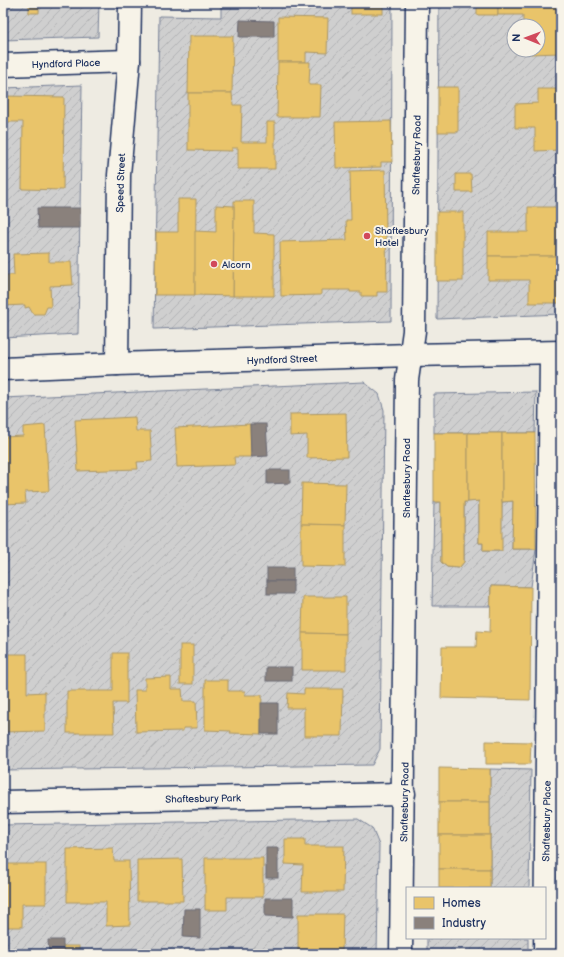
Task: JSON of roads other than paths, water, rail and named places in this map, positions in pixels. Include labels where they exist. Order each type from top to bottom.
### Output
[{"type":"street","name":"Speed Street","points":[[117,364],[119,175],[129,61],[130,3]]},
{"type":"street","name":"Shaftesbury Road","points":[[401,954],[404,794],[407,380],[414,331],[417,3]]},
{"type":"street","name":"Hyndford Place","points":[[3,65],[129,61]]},
{"type":"street","name":"Hyndford Street","points":[[3,369],[411,355],[556,353]]},
{"type":"street","name":"Shaftesbury Place","points":[[546,899],[556,353]]},
{"type":"street","name":"Shaftesbury Park","points":[[3,802],[404,794]]},
{"type":"street","name":"Shaftesbury Place","points":[[545,939],[545,954]]},
{"type":"place","name":"Shaftesbury Hotel","points":[[367,236]]},
{"type":"place","name":"Alcorn","points":[[214,264]]}]
